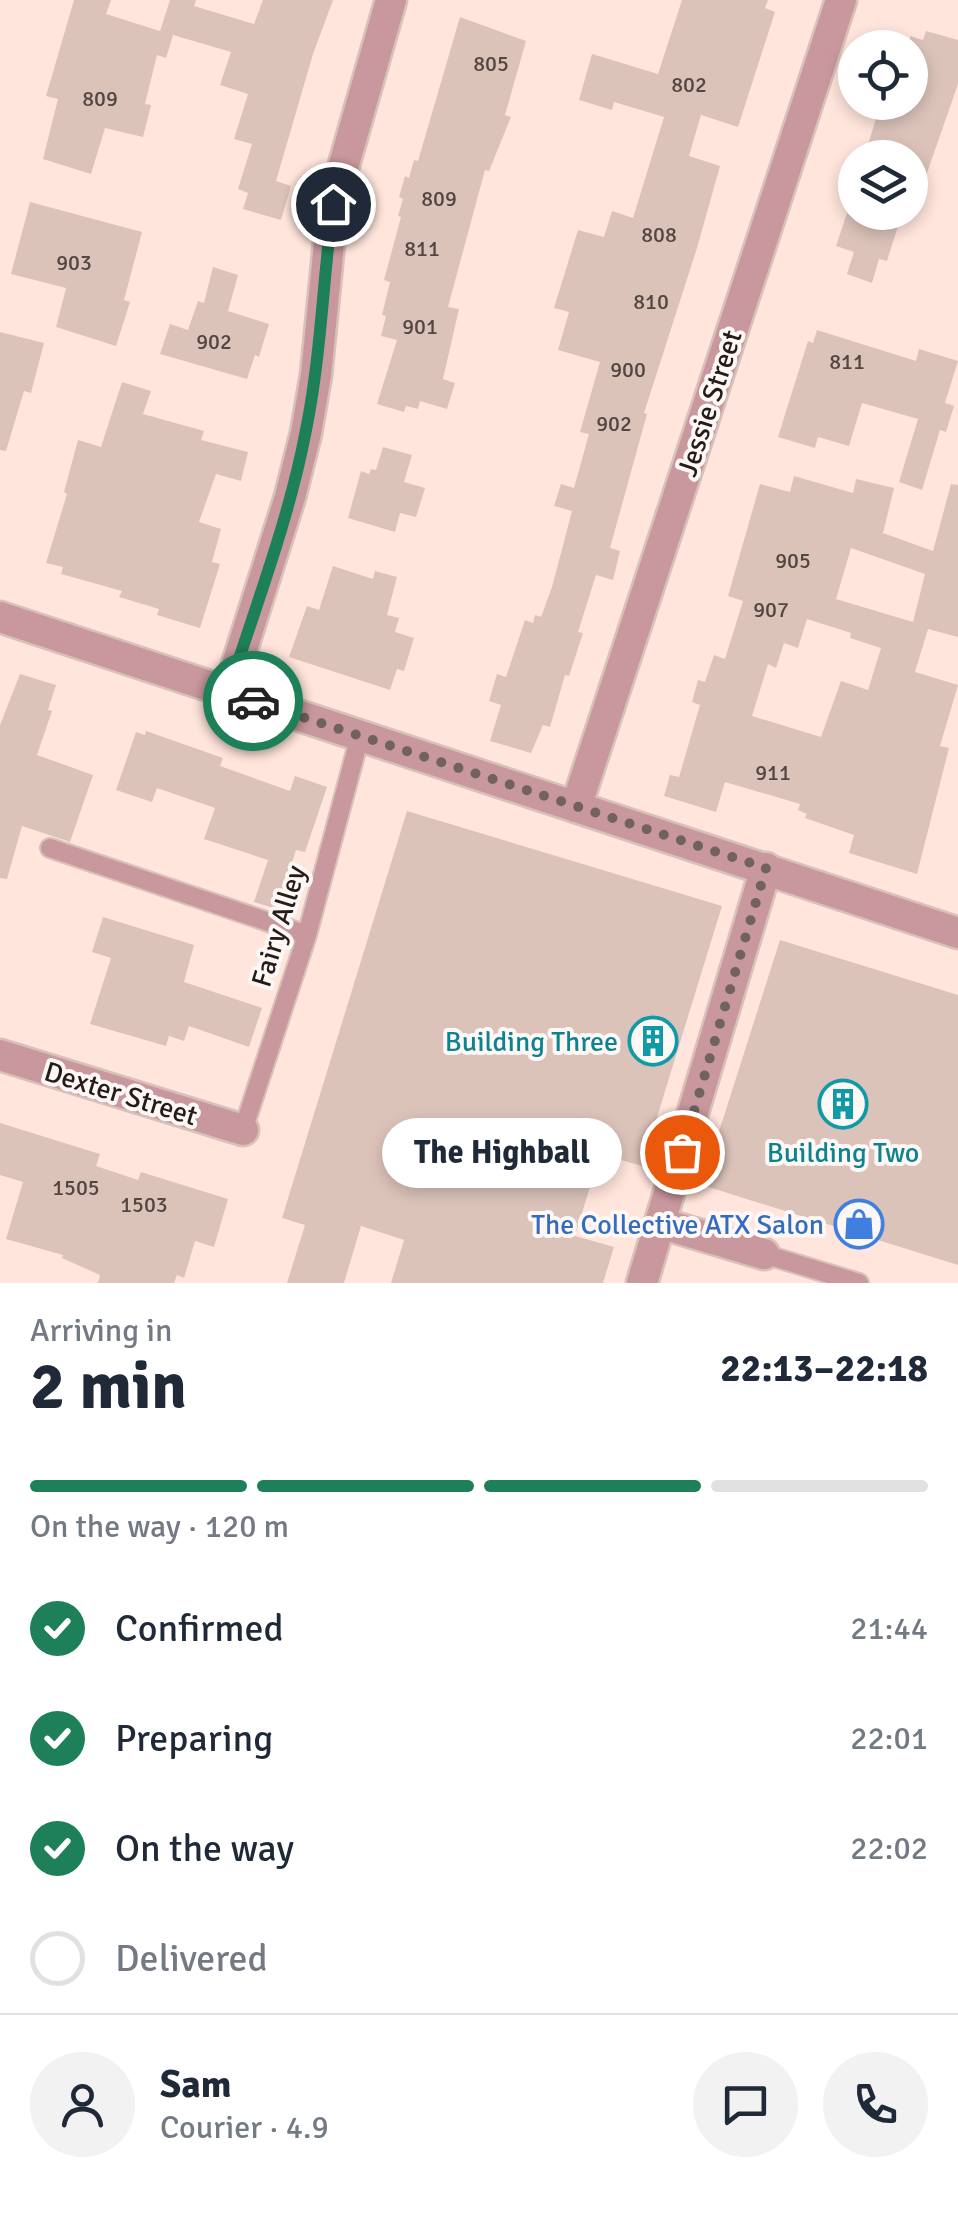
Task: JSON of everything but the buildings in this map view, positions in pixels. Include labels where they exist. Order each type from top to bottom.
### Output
[{"type":"street","points":[[228,693],[290,497],[306,433],[316,375],[333,204],[391,0]]},
{"type":"street","name":"Jessie Street","points":[[576,807],[841,0]]},
{"type":"street","points":[[0,617],[958,933]]},
{"type":"street","points":[[642,1283],[766,868]]},
{"type":"street","name":"Dexter Street","points":[[0,1055],[242,1130]]},
{"type":"street","points":[[660,1223],[764,1254]]},
{"type":"lane","name":"Fairy Alley","points":[[242,1130],[307,936],[360,736]]},
{"type":"lane","points":[[50,848],[307,936]]},
{"type":"lane","points":[[764,1254],[859,1283]]},
{"type":"way so far","points":[[253,701],[766,868],[682,1152]]},
{"type":"place","name":"Building Three","points":[[653,1041]]},
{"type":"place","name":"Building Two","points":[[843,1104]]},
{"type":"place","name":"The Highball","points":[[682,1152]]},
{"type":"place","name":"The Collective ATX Salon","points":[[859,1224]]},
{"type":"route","points":[[253,701],[228,693],[290,497],[306,433],[316,375],[333,204]]}]
